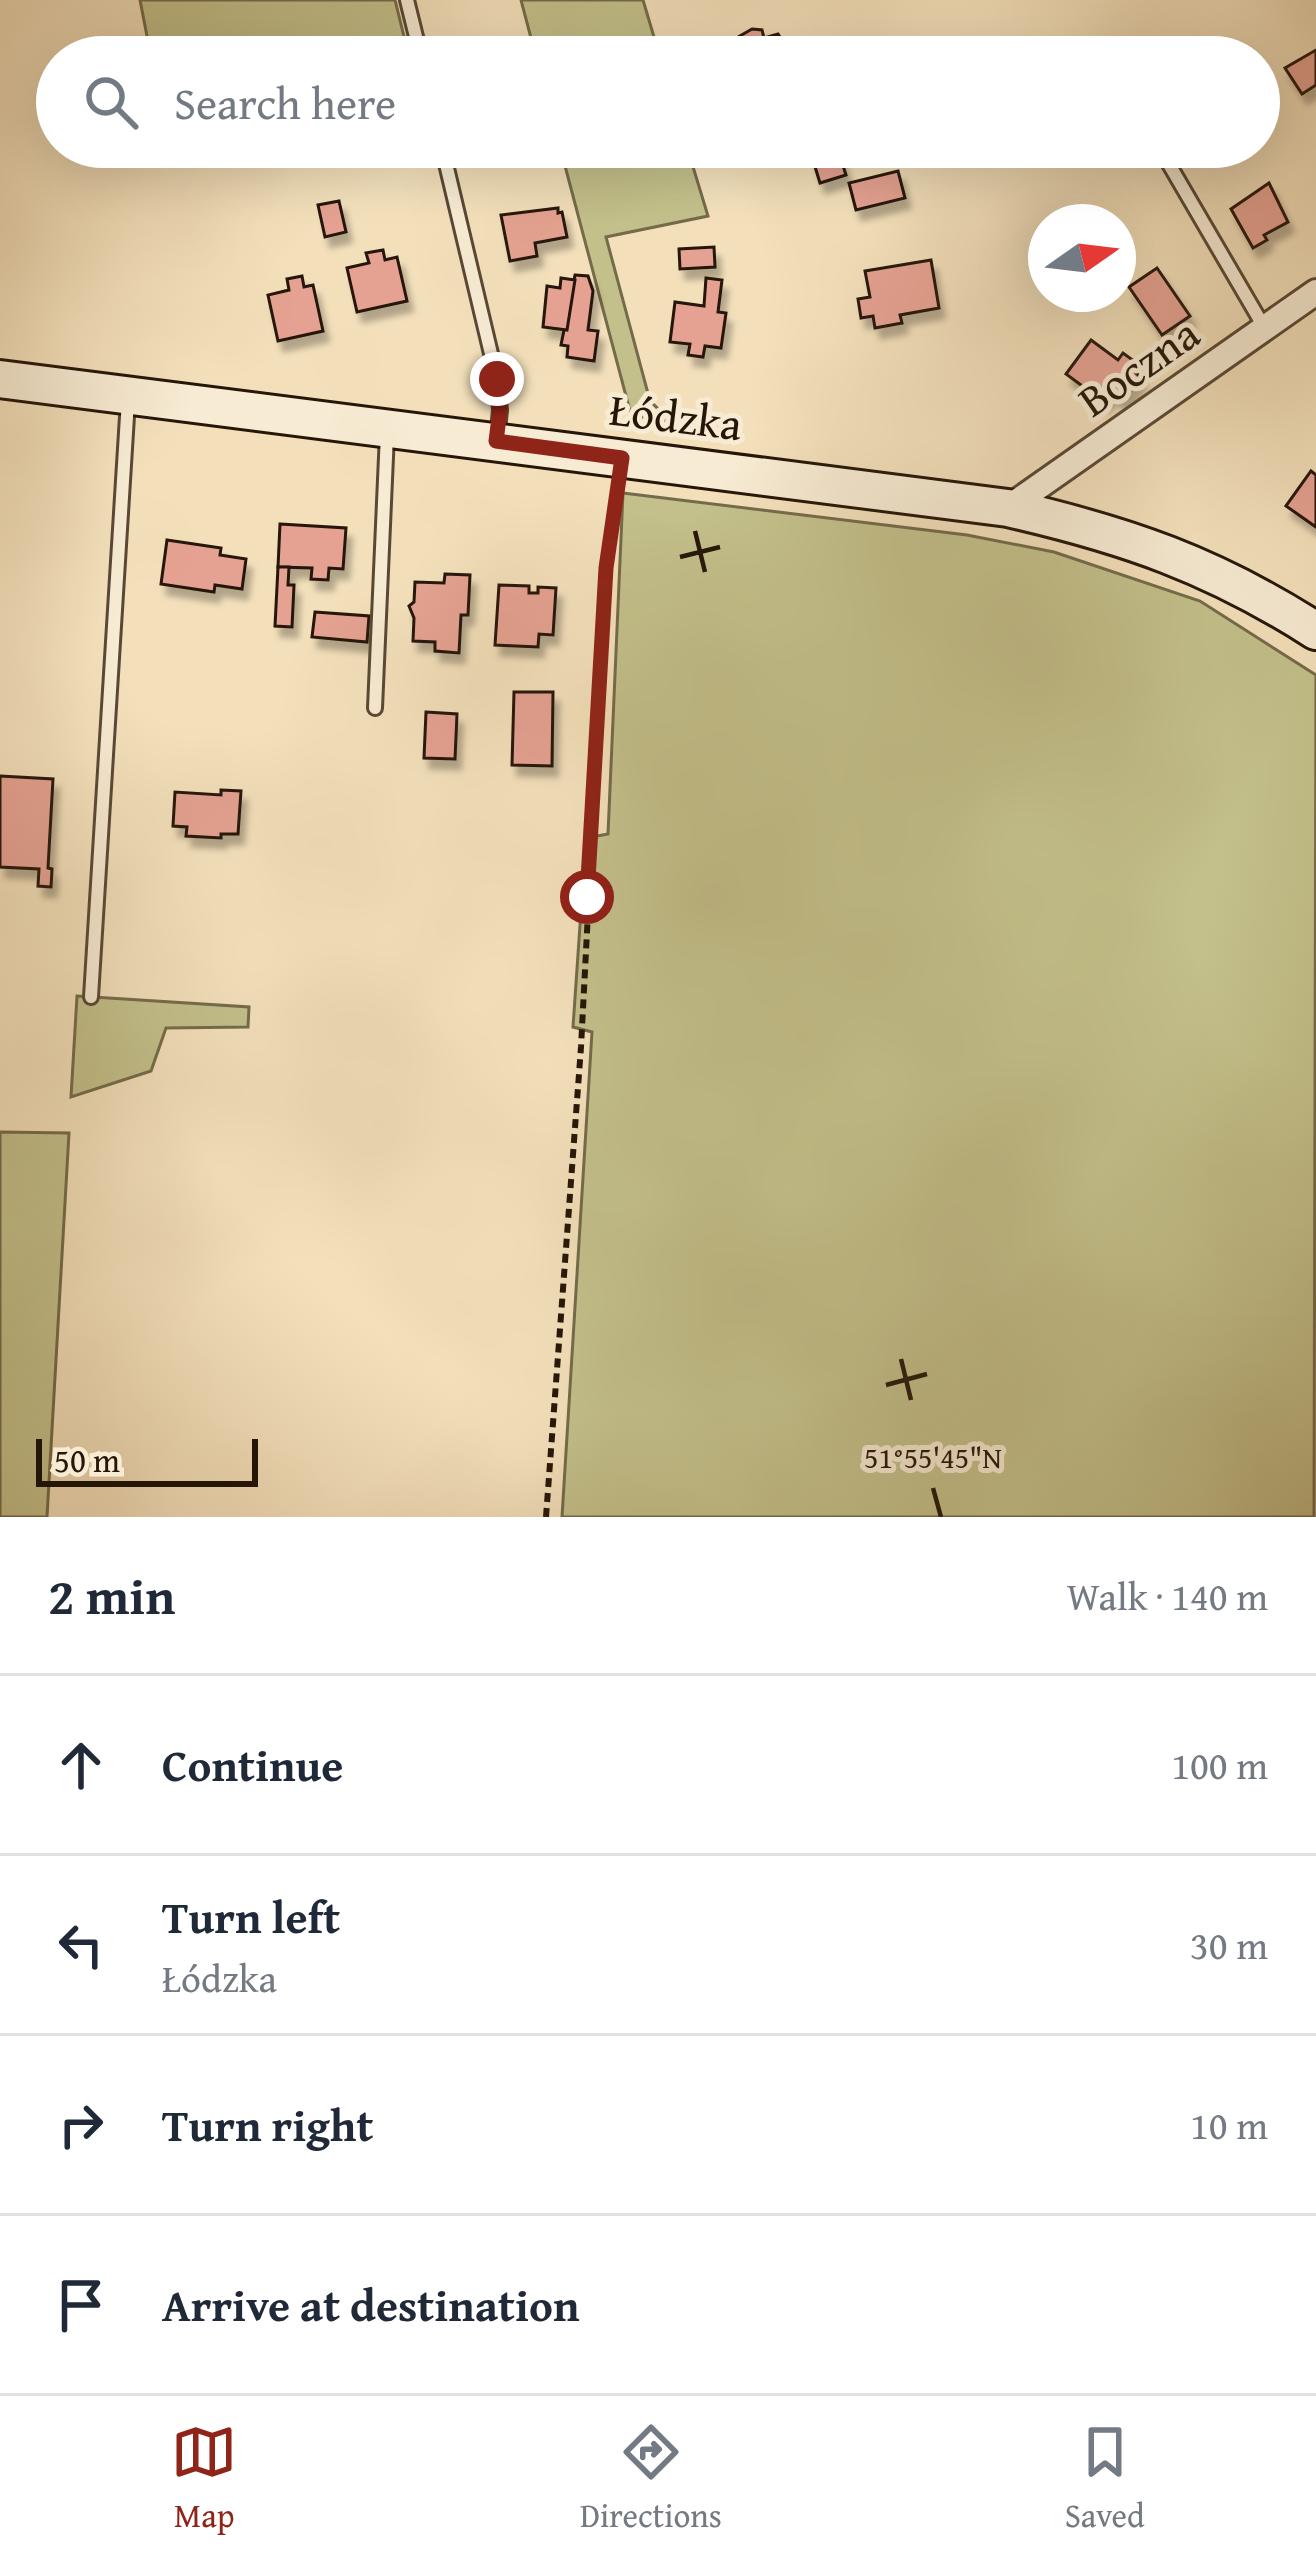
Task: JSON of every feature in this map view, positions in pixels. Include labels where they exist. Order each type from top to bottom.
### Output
[{"type":"main road","name":"Łódzka","points":[[0,379],[1008,508],[1143,543],[1202,566],[1316,631]]},
{"type":"street","name":"Boczna","points":[[1008,508],[1316,292]]},
{"type":"lane","points":[[407,0],[416,36]]},
{"type":"lane","points":[[447,168],[497,379],[496,441]]},
{"type":"lane","points":[[1171,168],[1264,328]]},
{"type":"lane","points":[[92,997],[128,394]]},
{"type":"lane","points":[[375,708],[387,427]]},
{"type":"path","points":[[546,1517],[581,1047],[606,568],[622,458]]},
{"type":"shaded area","points":[[140,0],[395,0],[404,36],[147,36]]},
{"type":"shaded area","points":[[521,0],[643,0],[654,36],[530,36]]},
{"type":"shaded area","points":[[566,168],[693,168],[708,216],[606,237],[650,401],[672,422],[631,415]]},
{"type":"shaded area","points":[[623,493],[967,535],[1054,552],[1200,601],[1316,675],[1314,1517],[562,1517],[592,1032],[573,1027],[586,838],[608,834]]},
{"type":"shaded area","points":[[77,996],[249,1007],[248,1027],[166,1028],[151,1071],[71,1097]]},
{"type":"shaded area","points":[[0,1132],[69,1133],[47,1517],[0,1517]]},
{"type":"building","points":[[752,29],[762,30],[764,36],[740,36]]},
{"type":"building","points":[[1316,50],[1316,85],[1302,94],[1285,68]]},
{"type":"building","points":[[815,168],[844,168],[846,175],[820,183]]},
{"type":"building","points":[[898,171],[905,198],[856,210],[849,183]]},
{"type":"building","points":[[1269,183],[1288,222],[1264,235],[1267,240],[1253,248],[1231,209]]},
{"type":"building","points":[[339,201],[346,232],[325,237],[318,205]]},
{"type":"building","points":[[558,208],[567,237],[535,243],[537,256],[510,261],[501,215]]},
{"type":"building","points":[[714,247],[715,267],[680,269],[679,249]]},
{"type":"building","points":[[383,250],[385,260],[397,257],[407,301],[357,312],[347,268],[369,263],[366,253]]},
{"type":"building","points":[[931,260],[939,308],[900,315],[902,323],[875,328],[873,316],[861,318],[858,299],[870,297],[865,271]]},
{"type":"building","points":[[1157,268],[1190,316],[1162,335],[1136,297],[1136,282]]},
{"type":"building","points":[[575,275],[588,276],[593,291],[588,330],[598,331],[594,361],[567,357],[568,346],[561,345]]},
{"type":"building","points":[[302,276],[304,287],[313,285],[323,331],[278,341],[268,295],[289,290],[287,279]]},
{"type":"building","points":[[561,278],[575,280],[567,330],[543,327],[547,286],[560,288]]},
{"type":"building","points":[[706,278],[722,280],[718,312],[726,313],[721,348],[705,346],[703,357],[688,355],[690,344],[670,342],[675,302],[704,306]]},
{"type":"building","points":[[1091,340],[1118,360],[1123,353],[1134,361],[1129,368],[1141,377],[1123,401],[1111,393],[1104,402],[1066,374]]},
{"type":"building","points":[[1311,471],[1316,475],[1316,527],[1286,506]]},
{"type":"building","points":[[280,524],[346,528],[343,569],[329,568],[328,580],[311,579],[312,568],[278,567]]},
{"type":"building","points":[[167,540],[221,548],[220,555],[246,559],[242,589],[215,585],[214,592],[161,584]]},
{"type":"building","points":[[278,567],[289,567],[288,585],[294,585],[292,627],[275,626]]},
{"type":"building","points":[[445,574],[470,575],[468,615],[461,615],[459,653],[435,651],[435,642],[413,641],[414,618],[409,606],[414,602],[415,582],[444,583]]},
{"type":"building","points":[[499,585],[529,586],[529,593],[538,593],[538,587],[556,588],[553,635],[539,634],[538,647],[495,645]]},
{"type":"building","points":[[315,612],[369,616],[367,642],[312,637]]},
{"type":"building","points":[[514,692],[553,692],[552,766],[512,765]]},
{"type":"building","points":[[426,712],[457,714],[455,759],[424,758]]},
{"type":"building","points":[[0,776],[53,779],[51,887],[38,886],[39,869],[0,867]]},
{"type":"building","points":[[221,790],[241,791],[238,834],[186,836],[187,827],[173,826],[175,792],[221,795]]},
{"type":"route","points":[[497,379],[496,441],[622,458],[606,568],[587,897]]}]
